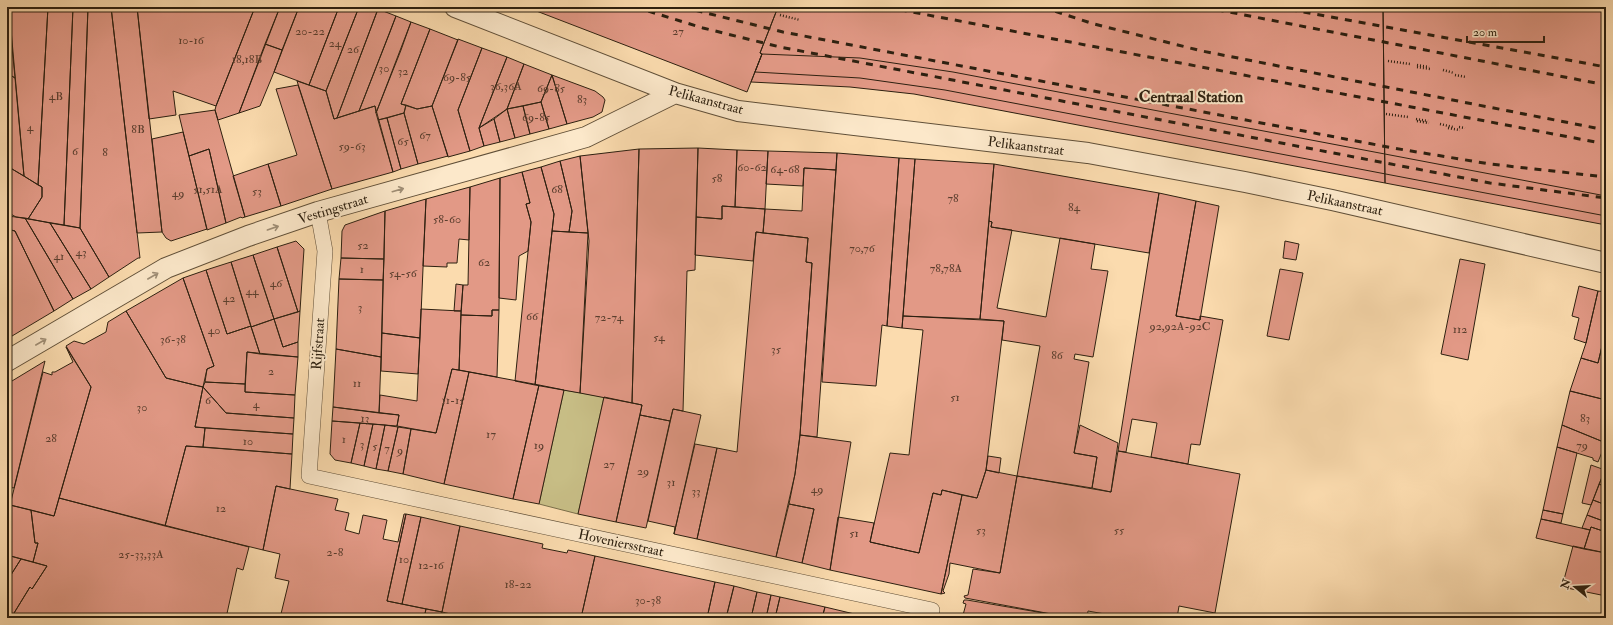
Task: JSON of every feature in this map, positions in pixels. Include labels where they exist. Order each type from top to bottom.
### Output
[{"type":"street","name":"Pelikaanstraat","points":[[455,7],[675,93],[738,111],[1088,154],[1230,179],[1377,210],[1606,263]]},
{"type":"street","name":"Vestingstraat","points":[[7,361],[166,268],[248,236],[318,212],[586,136],[675,93]]},
{"type":"street","name":"Rijfstraat","points":[[309,476],[325,251],[318,212]]},
{"type":"street","name":"Hoveniersstraat","points":[[309,476],[931,614]]},
{"type":"path","points":[[780,15],[800,20]]},
{"type":"path","points":[[1388,61],[1410,64]]},
{"type":"path","points":[[1417,66],[1429,68]]},
{"type":"path","points":[[1443,71],[1466,77],[1459,75]]},
{"type":"path","points":[[1386,114],[1408,117]]},
{"type":"path","points":[[1417,120],[1429,122]]},
{"type":"path","points":[[1440,124],[1453,126]]},
{"type":"path","points":[[1449,128],[1464,128]]},
{"type":"shaded area","points":[[564,390],[604,397],[578,514],[539,504]]},
{"type":"building","points":[[7,7],[9,7],[10,18],[7,16]]},
{"type":"building","points":[[9,7],[48,7],[38,185],[24,176]]},
{"type":"building","points":[[48,7],[73,7],[64,225],[28,219],[42,197],[42,187],[38,185]]},
{"type":"building","points":[[73,7],[88,7],[80,228],[64,225]]},
{"type":"building","points":[[88,7],[111,7],[140,258],[109,277],[80,228]]},
{"type":"building","points":[[111,7],[137,7],[162,232],[137,233]]},
{"type":"building","points":[[137,7],[255,7],[216,106],[173,91],[176,115],[149,119]]},
{"type":"building","points":[[255,7],[280,7],[239,113],[218,120],[215,110],[216,106]]},
{"type":"building","points":[[280,7],[299,7],[282,50],[265,44]]},
{"type":"building","points":[[299,7],[339,7],[309,85],[274,72]]},
{"type":"building","points":[[339,7],[359,7],[326,91],[309,85]]},
{"type":"building","points":[[359,7],[372,7],[378,9],[337,118],[334,119],[326,91]]},
{"type":"building","points":[[526,7],[778,7],[747,92]]},
{"type":"building","points":[[778,7],[1383,7],[1385,183],[914,94],[850,87],[751,82],[762,54],[760,53]]},
{"type":"building","points":[[1383,7],[1606,7],[1606,225],[1385,183]]},
{"type":"building","points":[[378,9],[396,16],[390,32],[359,111],[337,118]]},
{"type":"building","points":[[7,16],[10,18],[12,47],[7,44]]},
{"type":"building","points":[[396,16],[411,22],[401,50],[376,113],[375,106],[359,111]]},
{"type":"building","points":[[411,22],[430,29],[401,104],[406,105],[404,113],[378,120],[376,113]]},
{"type":"building","points":[[430,29],[458,40],[432,106],[417,109],[401,104]]},
{"type":"building","points":[[458,39],[482,48],[458,110],[470,151],[448,157],[432,106]]},
{"type":"building","points":[[7,44],[12,47],[15,78],[7,73]]},
{"type":"building","points":[[265,44],[282,50],[274,72],[260,106],[239,113]]},
{"type":"building","points":[[482,48],[507,57],[479,128],[484,146],[470,151],[458,110]]},
{"type":"building","points":[[762,54],[860,58],[953,72],[1606,196],[1606,216],[945,90],[860,78],[755,72]]},
{"type":"building","points":[[507,57],[524,64],[507,109],[479,128]]},
{"type":"building","points":[[524,64],[552,75],[541,102],[507,109]]},
{"type":"building","points":[[7,73],[15,78],[24,176],[7,166]]},
{"type":"building","points":[[552,75],[595,91],[605,100],[602,112],[593,117],[567,124]]},
{"type":"building","points":[[552,75],[567,124],[549,129],[541,102]]},
{"type":"building","points":[[297,81],[326,91],[334,119],[375,106],[393,172],[332,189]]},
{"type":"building","points":[[298,85],[332,189],[281,206],[268,164],[297,155],[276,89]]},
{"type":"building","points":[[541,102],[549,129],[530,134],[523,106]]},
{"type":"building","points":[[406,105],[417,109],[432,106],[448,156],[418,164],[404,113]]},
{"type":"building","points":[[523,106],[530,134],[515,138],[507,109]]},
{"type":"building","points":[[507,109],[515,138],[500,142],[494,119]]},
{"type":"building","points":[[215,110],[245,217],[241,217],[226,223],[209,149],[189,156],[179,115]]},
{"type":"building","points":[[404,113],[418,164],[401,169],[387,118]]},
{"type":"building","points":[[387,118],[401,169],[393,172],[378,120]]},
{"type":"building","points":[[494,119],[500,142],[484,146],[479,128]]},
{"type":"building","points":[[183,132],[207,229],[171,241],[166,238],[162,232],[152,139]]},
{"type":"building","points":[[698,148],[695,270],[687,271],[683,411],[673,409],[670,421],[640,415],[642,405],[632,403],[639,149]]},
{"type":"building","points":[[698,148],[737,150],[735,207],[722,206],[722,219],[696,217]]},
{"type":"building","points":[[209,149],[226,223],[207,230],[189,156]]},
{"type":"building","points":[[639,149],[632,403],[580,393],[589,241],[580,156]]},
{"type":"building","points":[[737,150],[768,151],[765,209],[735,207]]},
{"type":"building","points":[[768,151],[837,153],[836,170],[804,168],[803,186],[766,184]]},
{"type":"building","points":[[837,153],[899,158],[887,326],[882,325],[876,386],[822,382]]},
{"type":"building","points":[[580,156],[588,233],[569,232],[572,211],[560,161]]},
{"type":"building","points":[[899,158],[915,159],[902,328],[887,326]]},
{"type":"building","points":[[915,159],[994,164],[980,319],[903,316]]},
{"type":"building","points":[[560,161],[572,211],[569,232],[552,231],[554,214],[541,167]]},
{"type":"building","points":[[268,164],[281,206],[245,217],[233,176]]},
{"type":"building","points":[[994,164],[1159,193],[1149,253],[991,227],[992,222],[989,221]]},
{"type":"building","points":[[7,166],[42,187],[42,197],[28,219],[16,217],[7,212]]},
{"type":"building","points":[[541,167],[554,214],[535,385],[515,381],[531,222],[526,204],[530,203],[522,172]]},
{"type":"building","points":[[804,168],[836,170],[817,437],[800,435],[812,263],[806,262],[808,238],[763,233],[765,209],[802,211]]},
{"type":"building","points":[[522,172],[530,203],[526,204],[531,222],[528,251],[519,256],[516,300],[499,298],[500,178]]},
{"type":"building","points":[[500,178],[499,310],[492,310],[492,316],[461,315],[463,285],[468,285],[470,187]]},
{"type":"building","points":[[470,187],[469,240],[459,239],[457,263],[447,263],[447,267],[423,266],[426,199]]},
{"type":"building","points":[[1159,193],[1196,201],[1176,316],[1200,320],[1200,316],[1223,320],[1200,445],[1191,444],[1188,464],[1151,457],[1157,423],[1132,419],[1126,452],[1118,451]]},
{"type":"building","points":[[426,199],[420,338],[382,333],[385,211]]},
{"type":"building","points":[[1196,201],[1219,206],[1200,320],[1176,316]]},
{"type":"building","points":[[722,206],[765,209],[763,233],[756,232],[753,261],[695,255],[696,217],[722,219]]},
{"type":"building","points":[[385,211],[384,259],[341,258],[342,231],[345,225]]},
{"type":"building","points":[[7,216],[25,218],[73,299],[54,311],[15,231],[7,229]]},
{"type":"building","points":[[25,218],[50,223],[91,289],[73,299]]},
{"type":"building","points":[[989,221],[992,222],[991,227],[1012,230],[997,308],[1046,317],[1060,238],[1095,244],[1091,269],[1108,271],[1093,357],[1075,354],[1074,359],[1089,362],[1074,453],[1097,457],[1092,488],[1017,476],[1040,346],[1002,340],[1004,321],[980,319]]},
{"type":"building","points":[[50,223],[80,228],[109,277],[91,289]]},
{"type":"building","points":[[7,229],[15,231],[54,311],[7,339]]},
{"type":"building","points":[[552,231],[588,233],[580,393],[535,385]]},
{"type":"building","points":[[756,232],[808,238],[806,262],[812,263],[800,435],[795,474],[776,557],[697,539],[717,448],[737,452]]},
{"type":"building","points":[[296,241],[304,249],[300,311],[298,312],[277,247]]},
{"type":"building","points":[[1285,241],[1299,244],[1296,260],[1283,258]]},
{"type":"building","points":[[277,247],[298,312],[274,319],[253,255]]},
{"type":"building","points":[[253,255],[274,319],[251,327],[231,262]]},
{"type":"building","points":[[341,258],[384,259],[383,280],[339,279]]},
{"type":"building","points":[[1460,259],[1485,264],[1468,360],[1441,354]]},
{"type":"building","points":[[231,262],[251,326],[227,334],[206,270]]},
{"type":"building","points":[[1280,269],[1303,273],[1289,340],[1267,336]]},
{"type":"building","points":[[206,270],[227,334],[251,326],[260,354],[247,352],[245,384],[205,382],[207,369],[214,366],[183,278]]},
{"type":"building","points":[[183,278],[214,366],[207,369],[203,387],[166,378],[126,311]]},
{"type":"building","points":[[339,279],[383,280],[381,357],[336,349]]},
{"type":"building","points":[[456,284],[463,285],[461,311],[454,311]]},
{"type":"building","points":[[1579,286],[1598,291],[1586,343],[1574,339],[1579,318],[1572,316]]},
{"type":"building","points":[[1598,291],[1606,292],[1606,329],[1598,363],[1581,358]]},
{"type":"building","points":[[421,309],[461,311],[459,370],[452,369],[436,433],[397,426],[399,415],[379,413],[380,395],[417,401]]},
{"type":"building","points":[[492,310],[499,310],[497,377],[459,370],[461,315],[492,316]]},
{"type":"building","points":[[126,311],[166,378],[203,387],[195,427],[205,428],[203,447],[186,446],[165,526],[59,498],[91,387],[66,346],[74,341],[84,344],[106,332],[108,322]]},
{"type":"building","points":[[300,311],[298,342],[283,347],[274,319]]},
{"type":"building","points":[[903,316],[1004,321],[986,470],[977,498],[942,490],[941,495],[933,493],[919,553],[870,542],[890,453],[909,455],[923,330],[902,328]]},
{"type":"building","points":[[274,319],[283,347],[298,342],[298,357],[260,354],[251,327]]},
{"type":"building","points":[[1606,329],[1606,400],[1570,391],[1581,358],[1598,363]]},
{"type":"building","points":[[382,333],[420,338],[418,374],[381,371]]},
{"type":"building","points":[[66,347],[91,387],[54,516],[10,505],[43,372],[52,375],[52,372],[55,372],[73,362]]},
{"type":"building","points":[[336,349],[381,357],[379,413],[333,407]]},
{"type":"building","points":[[247,352],[298,357],[295,395],[245,392]]},
{"type":"building","points":[[45,361],[14,488],[7,487],[7,384]]},
{"type":"building","points":[[452,369],[469,372],[444,484],[403,474],[411,429],[436,433]]},
{"type":"building","points":[[469,372],[539,385],[513,499],[444,484]]},
{"type":"building","points":[[205,382],[245,384],[245,392],[295,395],[294,418],[226,413],[203,387]]},
{"type":"building","points":[[539,385],[564,390],[539,504],[513,499]]},
{"type":"building","points":[[203,387],[226,413],[294,418],[293,434],[195,427]]},
{"type":"building","points":[[1570,391],[1606,400],[1604,410],[1606,411],[1606,443],[1562,425]]},
{"type":"building","points":[[604,397],[642,405],[616,522],[578,514]]},
{"type":"building","points":[[333,407],[399,415],[397,426],[332,421]]},
{"type":"building","points":[[673,409],[701,415],[674,534],[675,527],[648,521]]},
{"type":"building","points":[[640,415],[670,421],[646,528],[616,522]]},
{"type":"building","points":[[332,421],[360,423],[351,463],[335,460],[330,454]]},
{"type":"building","points":[[360,423],[373,424],[364,466],[351,463]]},
{"type":"building","points":[[373,424],[385,425],[376,469],[364,466]]},
{"type":"building","points":[[385,425],[398,427],[388,471],[376,469]]},
{"type":"building","points":[[1080,425],[1118,443],[1111,492],[1092,488],[1097,457],[1074,453]]},
{"type":"building","points":[[1562,425],[1606,443],[1606,453],[1602,452],[1598,462],[1593,460],[1593,458],[1557,447]]},
{"type":"building","points":[[398,427],[411,429],[403,474],[388,471]]},
{"type":"building","points":[[205,428],[293,434],[292,454],[203,447]]},
{"type":"building","points":[[800,435],[851,442],[830,570],[802,563],[814,509],[789,504],[795,474]]},
{"type":"building","points":[[695,444],[717,448],[697,539],[674,534]]},
{"type":"building","points":[[186,446],[292,454],[290,489],[276,486],[263,550],[165,526]]},
{"type":"building","points":[[1557,447],[1577,453],[1563,514],[1543,510]]},
{"type":"building","points":[[1118,451],[1240,474],[1215,613],[1179,606],[1177,618],[1127,618],[1088,611],[1087,618],[1073,618],[965,598],[964,596],[968,595],[973,569],[1000,573],[1017,476],[1111,492]]},
{"type":"building","points":[[988,456],[1001,458],[999,473],[986,470]]},
{"type":"building","points":[[1591,465],[1605,470],[1591,505],[1582,503]]},
{"type":"building","points":[[986,470],[1017,476],[1000,573],[950,563],[949,574],[943,591],[945,593],[941,594],[962,495],[977,498]]},
{"type":"building","points":[[1606,470],[1606,487],[1599,484]]},
{"type":"building","points":[[1599,484],[1606,487],[1606,505],[1593,500]]},
{"type":"building","points":[[276,486],[338,499],[335,510],[349,513],[345,530],[359,534],[363,515],[387,520],[383,539],[398,542],[404,514],[406,514],[387,601],[426,609],[424,618],[280,618],[289,581],[275,578],[280,554],[263,550]]},
{"type":"building","points":[[942,490],[962,495],[941,594],[830,570],[838,517],[874,523],[870,542],[919,553],[933,493],[941,495]]},
{"type":"building","points":[[59,498],[249,547],[243,570],[237,568],[226,618],[11,618],[30,587],[32,589],[47,566],[33,562],[38,543],[35,543],[31,510],[54,516]]},
{"type":"building","points":[[1593,500],[1606,505],[1606,522],[1587,515]]},
{"type":"building","points":[[789,504],[814,509],[802,563],[776,557]]},
{"type":"building","points":[[10,505],[31,510],[35,543],[38,543],[33,562],[7,555],[7,516]]},
{"type":"building","points":[[1543,510],[1563,514],[1561,523],[1541,519]]},
{"type":"building","points":[[406,514],[421,517],[402,604],[387,601]]},
{"type":"building","points":[[1587,515],[1606,522],[1606,532],[1591,527],[1590,530],[1582,528]]},
{"type":"building","points":[[421,517],[460,526],[442,612],[402,604]]},
{"type":"building","points":[[1541,519],[1590,530],[1584,549],[1536,538]]},
{"type":"building","points":[[460,526],[543,544],[542,548],[567,553],[568,550],[595,556],[581,618],[544,618],[535,616],[535,618],[468,618],[442,612]]},
{"type":"building","points":[[1591,527],[1606,532],[1606,553],[1584,549]]},
{"type":"building","points":[[1573,546],[1606,553],[1606,596],[1562,587]]},
{"type":"building","points":[[7,555],[21,559],[7,581]]},
{"type":"building","points":[[595,556],[715,582],[707,618],[581,618]]},
{"type":"building","points":[[21,559],[47,566],[32,589],[30,587],[11,618],[7,618],[7,581]]},
{"type":"building","points":[[715,582],[734,586],[726,618],[707,618]]},
{"type":"building","points":[[734,586],[757,592],[751,618],[726,618]]},
{"type":"building","points":[[757,592],[771,595],[766,618],[751,618]]},
{"type":"building","points":[[771,595],[780,597],[775,618],[766,618]]},
{"type":"building","points":[[780,597],[825,607],[822,618],[775,618]]},
{"type":"building","points":[[964,600],[1073,618],[974,618],[963,615],[966,604],[963,603]]},
{"type":"building","points":[[825,607],[867,617],[867,618],[822,618]]},
{"type":"building","points":[[426,609],[442,612],[441,618],[424,618]]},
{"type":"railway","points":[[635,7],[703,28],[780,47],[1490,183],[1606,198]]},
{"type":"railway","points":[[682,7],[783,32],[1393,148],[1490,164],[1606,177]]},
{"type":"railway","points":[[886,7],[1606,144]]},
{"type":"railway","points":[[1042,7],[1094,24],[1202,51],[1606,130]]},
{"type":"railway","points":[[1203,7],[1606,85]]},
{"type":"railway","points":[[1276,7],[1606,67]]},
{"type":"district","name":"Centraal Station","points":[[1191,97]]}]
